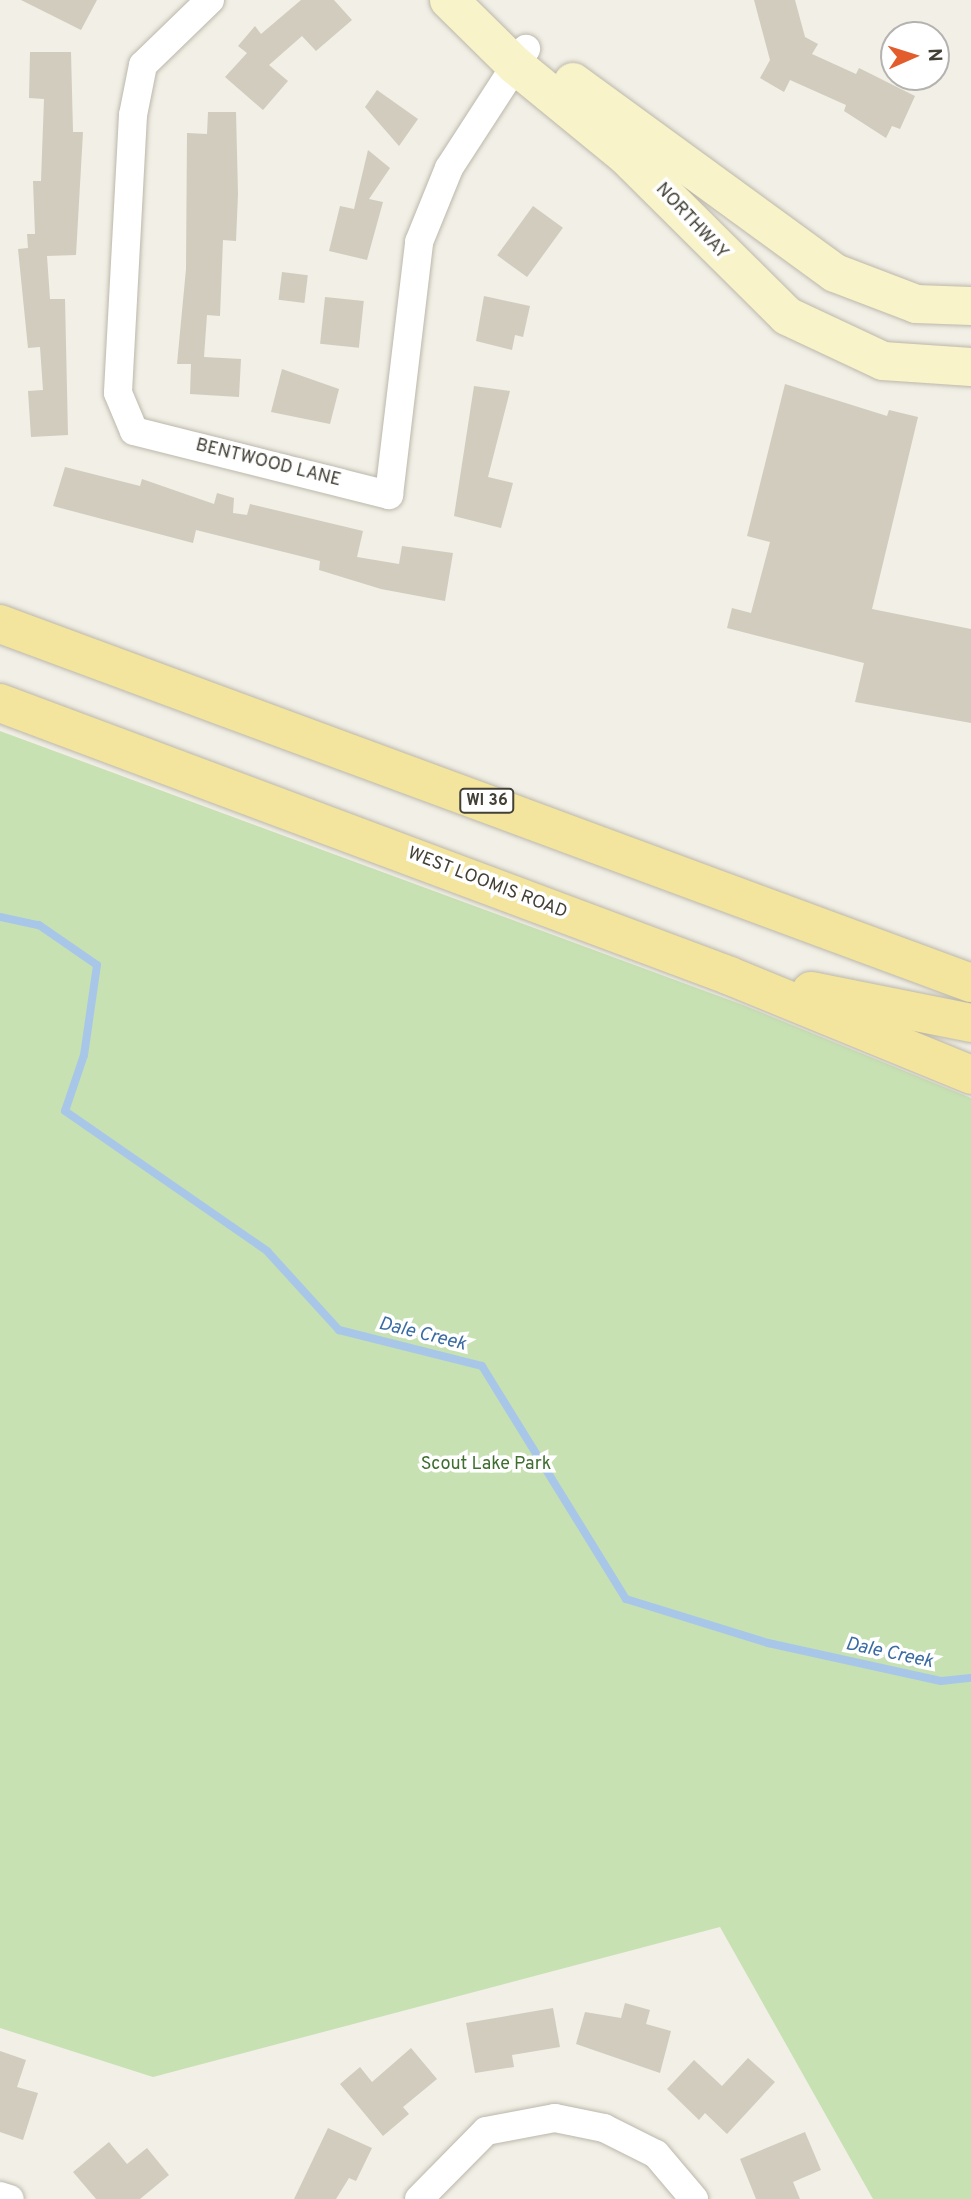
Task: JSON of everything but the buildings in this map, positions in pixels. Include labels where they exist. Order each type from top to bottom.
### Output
[{"type":"main road","name":"WI 36","points":[[0,624],[971,983]]},
{"type":"main road","name":"WEST LOOMIS ROAD","points":[[0,703],[730,976],[971,1075]]},
{"type":"main road","points":[[730,976],[971,1023]]},
{"type":"street","name":"BENTWOOD LANE","points":[[209,0],[143,65],[132,115],[118,393],[134,431],[389,495],[419,242],[449,168],[521,57]]},
{"type":"street","name":"NORTHWAY","points":[[449,0],[521,57],[835,273],[916,304],[971,306]]},
{"type":"street","name":"NORTHWAY","points":[[457,0],[626,156],[787,316],[883,361],[971,367]]},
{"type":"street","points":[[419,2199],[486,2131],[555,2118],[604,2128],[656,2154],[694,2199]]},
{"type":"street","points":[[0,2196],[10,2199]]},
{"type":"green space","name":"Scout Lake Park","points":[[0,731],[743,1005],[971,1098],[971,2199],[873,2199],[720,1927],[153,2077],[0,2028]]},
{"type":"waterway","name":"Dale Creek","points":[[0,917],[39,925],[97,965],[84,1055],[65,1111],[267,1251],[339,1330],[482,1366],[626,1599],[768,1643],[941,1681],[971,1678]]}]
